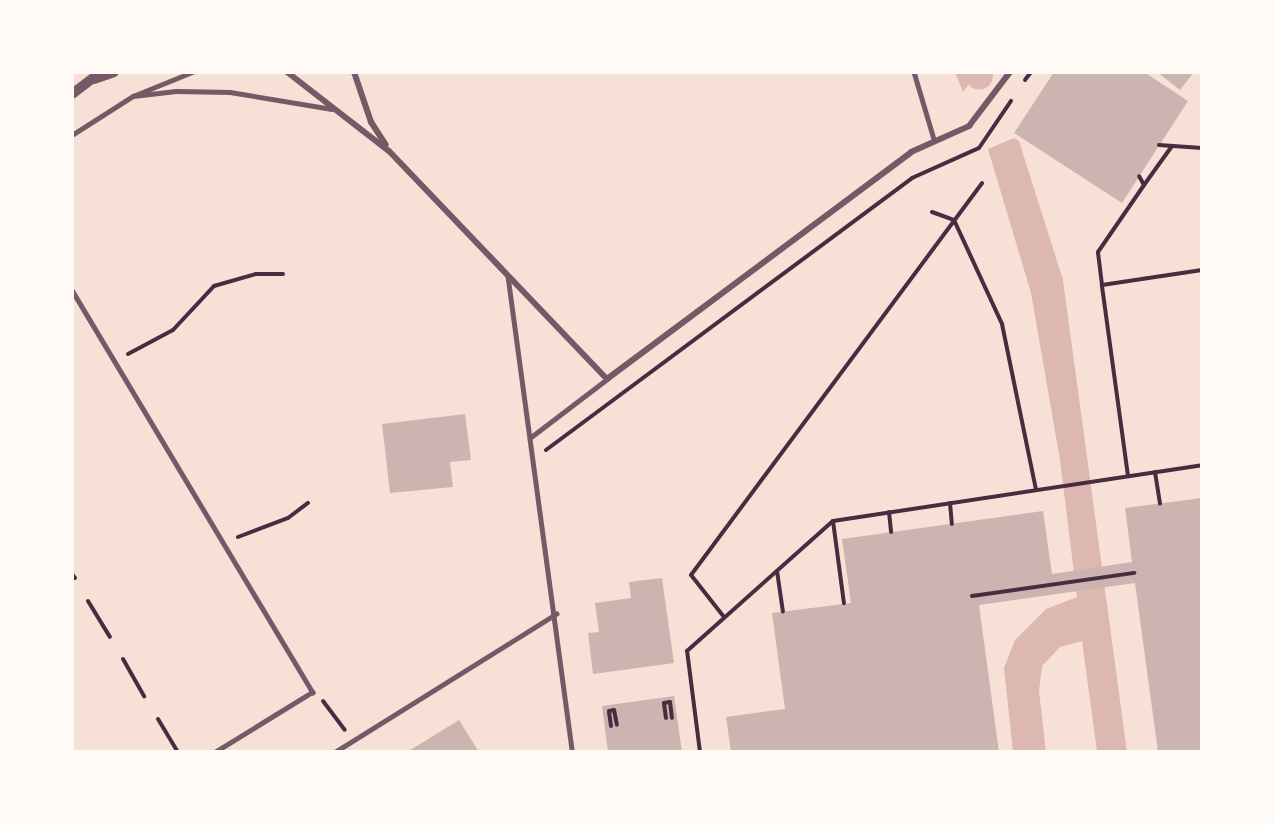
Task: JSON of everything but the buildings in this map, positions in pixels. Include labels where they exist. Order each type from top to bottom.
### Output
[{"type":"street","points":[[72,94],[98,76],[114,72]]},
{"type":"street","points":[[287,72],[389,151],[607,379],[848,198],[934,139],[969,126],[1010,72]]},
{"type":"street","points":[[354,72],[371,122],[389,151]]},
{"type":"lane","points":[[72,135],[133,96],[192,72]]},
{"type":"lane","points":[[914,72],[934,139]]},
{"type":"lane","points":[[133,96],[176,91],[230,92],[340,111]]},
{"type":"lane","points":[[508,275],[556,614],[572,752]]},
{"type":"lane","points":[[72,290],[313,692],[216,752]]},
{"type":"lane","points":[[531,437],[607,379]]},
{"type":"lane","points":[[335,752],[556,614]]},
{"type":"path","points":[[539,456],[912,178],[980,148],[1031,72]]},
{"type":"path","points":[[1159,145],[1202,148]]},
{"type":"path","points":[[1128,476],[1098,252],[1172,146]]},
{"type":"path","points":[[1139,176],[1144,185]]},
{"type":"path","points":[[724,617],[691,575],[982,183]]},
{"type":"path","points":[[932,212],[954,220],[1002,324],[1036,490]]},
{"type":"path","points":[[1102,285],[1202,270]]},
{"type":"path","points":[[115,362],[173,330],[214,286],[256,274],[283,274]]},
{"type":"path","points":[[700,752],[687,651],[833,521],[1202,465]]},
{"type":"path","points":[[1155,472],[1160,504]]},
{"type":"path","points":[[224,545],[288,518],[308,503]]},
{"type":"path","points":[[950,503],[952,524]]},
{"type":"path","points":[[889,512],[891,532]]},
{"type":"path","points":[[833,521],[844,603]]},
{"type":"path","points":[[777,571],[783,612]]},
{"type":"path","points":[[972,596],[1134,573]]},
{"type":"path","points":[[88,601],[110,638]]},
{"type":"path","points":[[123,659],[144,696]]},
{"type":"path","points":[[313,692],[330,707],[352,742]]},
{"type":"path","points":[[611,726],[609,711],[614,710],[617,725]]},
{"type":"path","points":[[158,719],[178,752]]},
{"type":"shaded area","points":[[955,72],[978,72],[963,92]]},
{"type":"shaded area","points":[[1014,138],[1019,141],[1063,280],[1127,752],[1097,752],[1082,641],[1060,647],[1042,666],[1039,691],[1046,752],[1013,752],[1004,668],[1015,640],[1046,609],[1077,597],[1060,460],[1031,293],[988,149]]},
{"type":"waterway","points":[[977,72],[979,76]]}]
